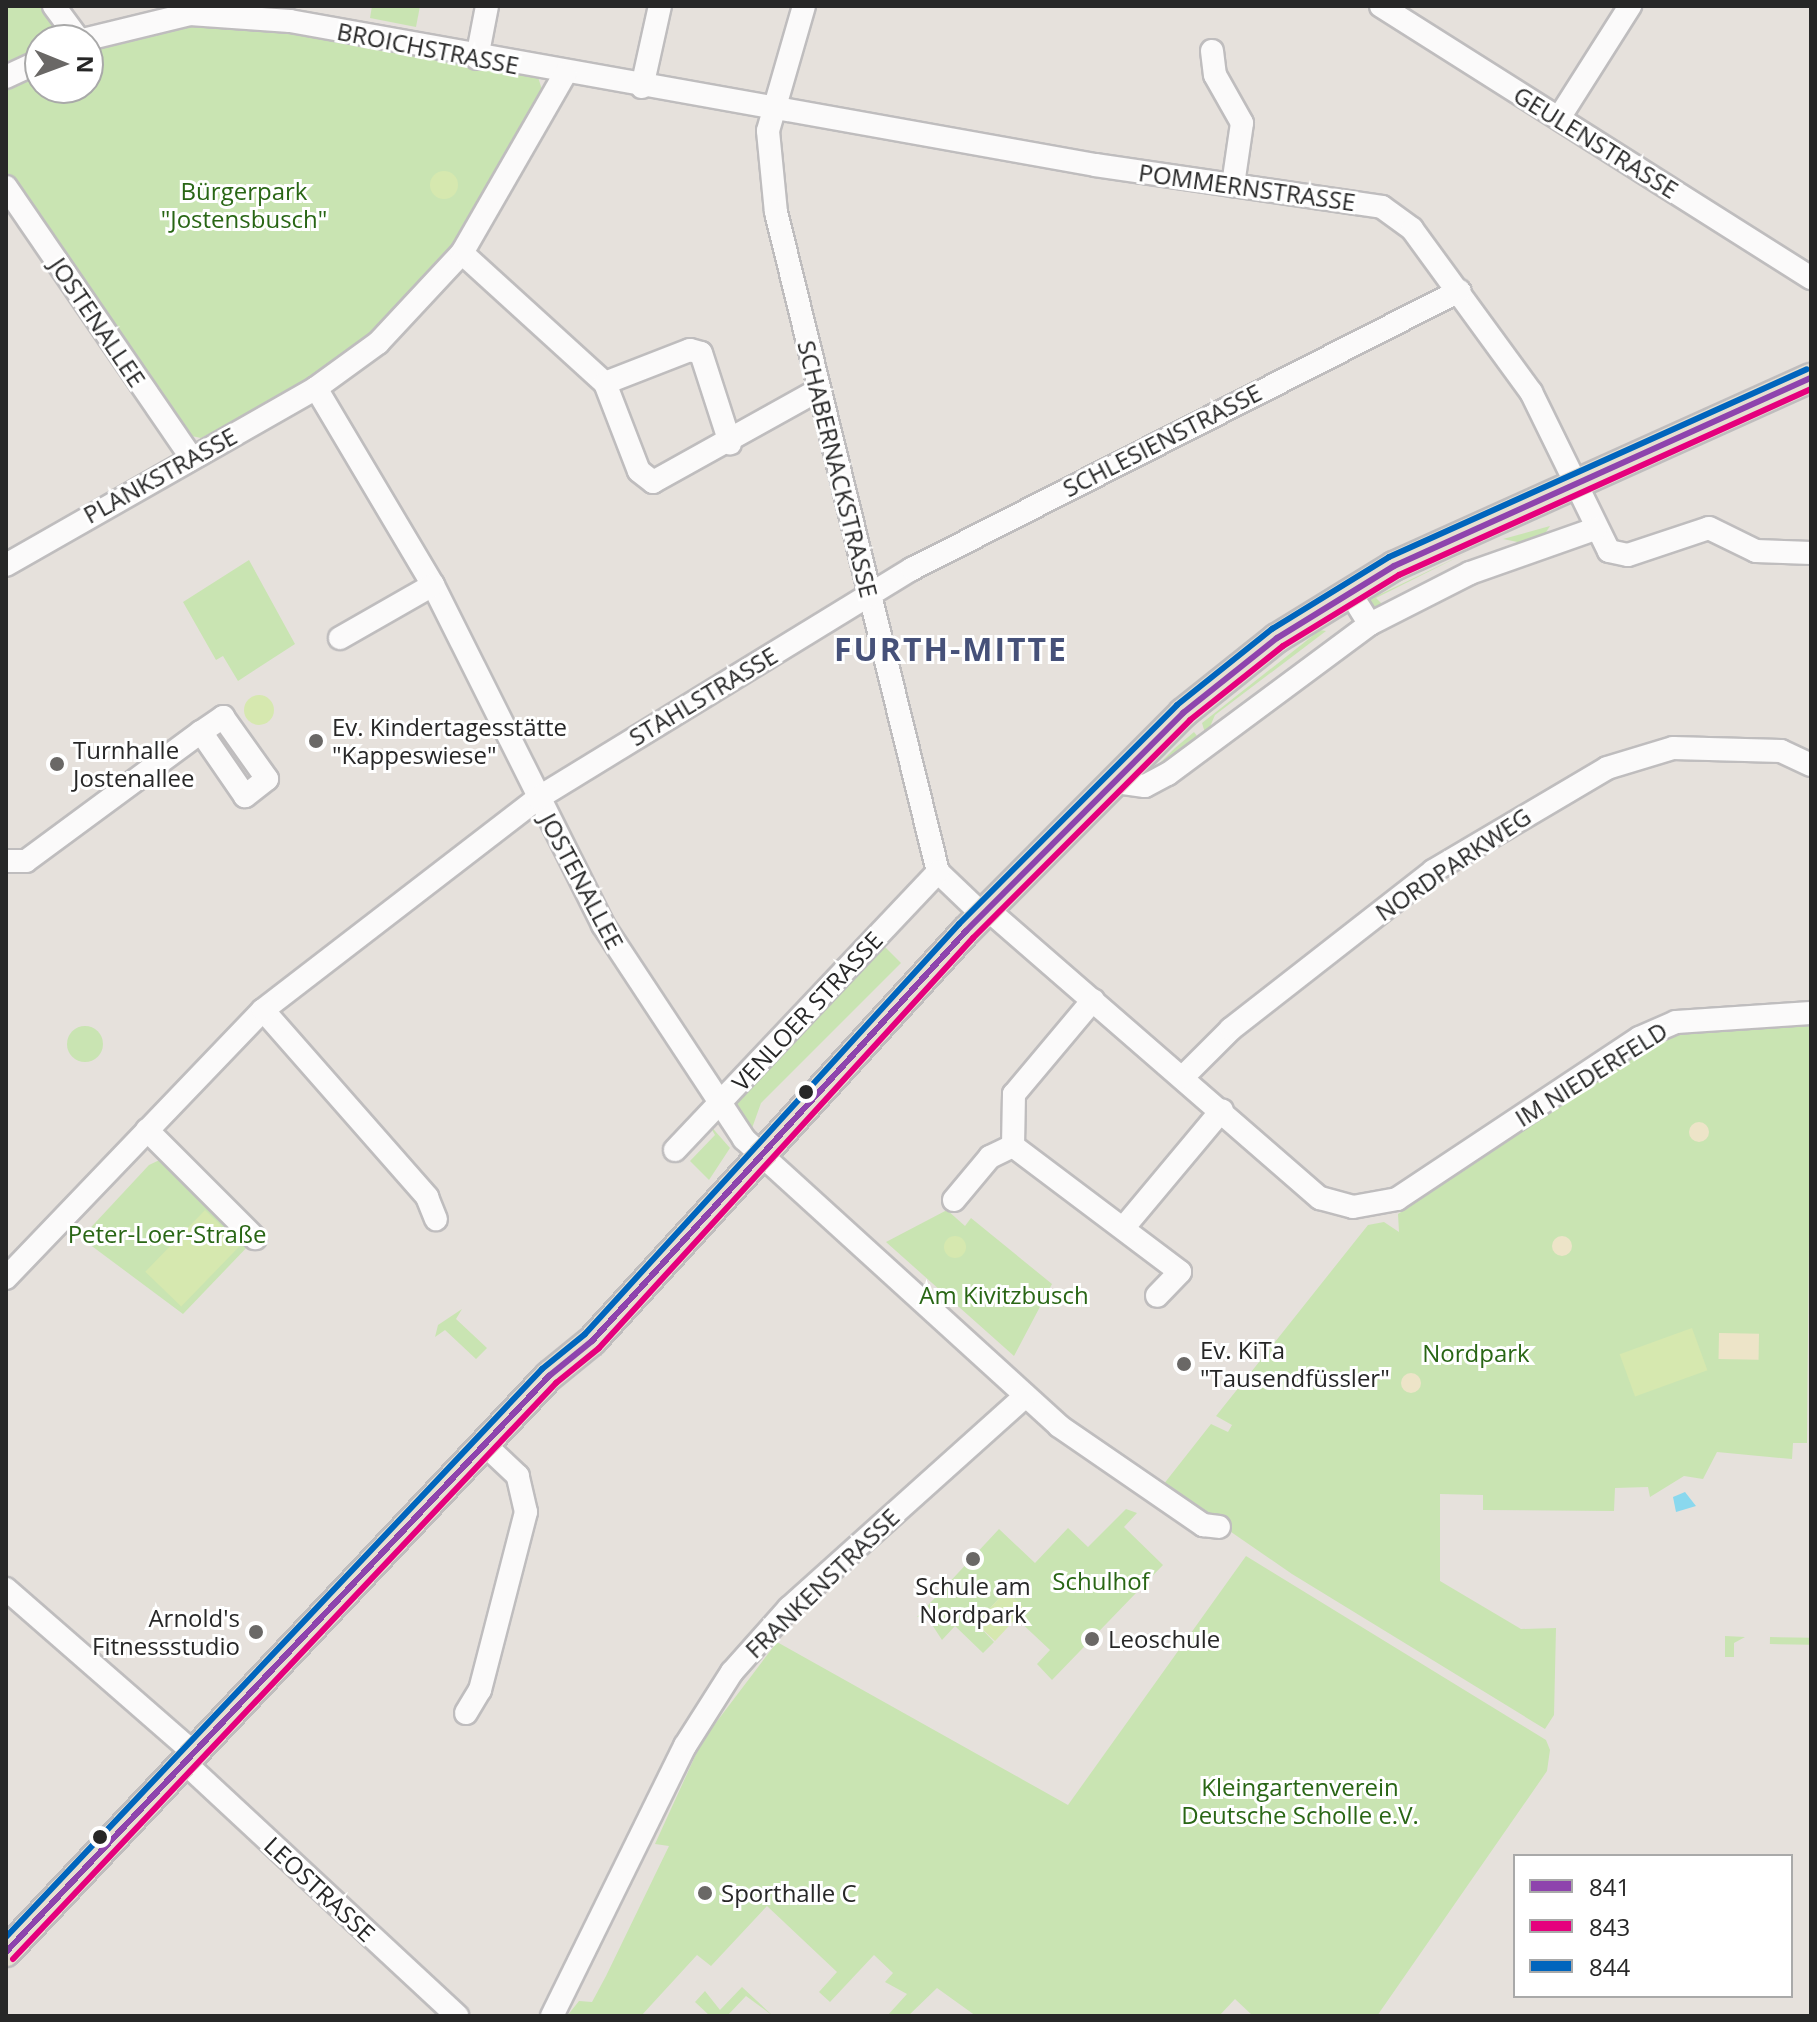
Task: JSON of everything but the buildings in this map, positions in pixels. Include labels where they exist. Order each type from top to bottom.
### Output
[{"type":"main road","points":[[6,1952],[484,1444],[761,1158],[985,912],[1183,713],[1349,591],[1811,378]]},
{"type":"street","points":[[54,6],[68,24]]},
{"type":"street","points":[[477,58],[487,6]]},
{"type":"street","points":[[642,87],[660,6]]},
{"type":"street","name":"SCHABERNACKSTRASSE","points":[[804,6],[774,108],[766,155],[818,390],[938,872]]},
{"type":"street","name":"GEULENSTRASSE","points":[[1381,6],[1811,278]]},
{"type":"street","points":[[1559,118],[1630,6]]},
{"type":"street","name":"BROICHSTRASSE","points":[[104,33],[147,21],[236,14],[565,74],[774,108]]},
{"type":"street","points":[[1212,51],[1215,75],[1242,123],[1233,185]]},
{"type":"street","name":"PLANKSTRASSE","points":[[6,565],[316,388],[409,315],[462,253],[565,74]]},
{"type":"street","name":"POMMERNSTRASSE","points":[[774,108],[1382,207],[1412,229],[1531,392],[1575,486]]},
{"type":"street","name":"JOSTENALLEE","points":[[6,187],[191,457]]},
{"type":"street","points":[[462,253],[605,383],[639,471],[653,482],[730,443],[818,390]]},
{"type":"street","name":"SCHLESIENSTRASSE","points":[[869,595],[1459,291]]},
{"type":"street","points":[[605,383],[690,350],[701,353],[730,443]]},
{"type":"street","name":"JOSTENALLEE","points":[[316,388],[433,585],[603,925],[719,1105],[761,1158]]},
{"type":"street","points":[[1575,486],[1595,529],[1620,555],[1709,528],[1756,551],[1811,553]]},
{"type":"street","points":[[1116,782],[1145,786],[1168,774],[1370,624],[1470,573],[1595,529]]},
{"type":"street","points":[[340,638],[433,585]]},
{"type":"street","points":[[1349,591],[1370,624]]},
{"type":"street","name":"STAHLSTRASSE","points":[[538,798],[869,595]]},
{"type":"street","points":[[6,861],[26,861],[201,732]]},
{"type":"street","name":"NORDPARKWEG","points":[[1183,1077],[1231,1029],[1433,871],[1607,768],[1673,748],[1781,751],[1811,765]]},
{"type":"street","points":[[6,1278],[263,1010],[538,798]]},
{"type":"street","points":[[938,872],[1222,1110],[1125,1226]]},
{"type":"street","name":"VENLOER STRASSE","points":[[675,1150],[938,872]]},
{"type":"street","points":[[1013,1146],[1014,1094],[1093,1000]]},
{"type":"street","points":[[263,1010],[427,1197],[436,1219]]},
{"type":"street","name":"IM NIEDERFELD","points":[[1222,1110],[1320,1198],[1353,1207],[1392,1201],[1639,1038],[1713,1015],[1811,1013]]},
{"type":"street","points":[[147,1130],[255,1238]]},
{"type":"street","points":[[954,1200],[990,1157],[1013,1146]]},
{"type":"street","points":[[1013,1146],[1108,1224],[1125,1226],[1180,1272],[1157,1296]]},
{"type":"street","points":[[761,1158],[1025,1396],[1148,1490],[1203,1525],[1219,1527]]},
{"type":"street","name":"FRANKENSTRASSE","points":[[552,2016],[685,1746],[732,1672],[789,1608],[1025,1396]]},
{"type":"street","points":[[466,1713],[480,1690],[526,1512],[518,1476],[484,1444]]},
{"type":"street","name":"LEOSTRASSE","points":[[6,1589],[189,1757],[457,2016]]},
{"type":"green space","points":[[6,6],[46,6],[58,24],[24,24],[24,58],[6,68]]},
{"type":"green space","points":[[372,6],[420,6],[416,27],[370,18]]},
{"type":"green space","name":"Bürgerpark \"Jostensbusch\"","points":[[237,21],[474,62],[538,77],[543,93],[455,246],[373,334],[304,384],[201,438],[182,434],[6,178],[6,85],[24,76],[24,104],[104,104],[104,40],[147,28]]},
{"type":"green space","points":[[444,171],[454,175],[458,185],[454,195],[444,199],[434,195],[430,185],[434,175]]},
{"type":"green space","points":[[1550,526],[1537,546],[1503,539]]},
{"type":"green space","points":[[1468,552],[1376,598],[1384,606],[1373,610],[1364,602]]},
{"type":"green space","points":[[249,560],[295,644],[238,681],[223,656],[216,660],[183,602]]},
{"type":"green space","points":[[1320,630],[1326,631],[1215,715],[1206,736],[1202,723]]},
{"type":"green space","points":[[259,695],[270,699],[274,710],[270,721],[259,725],[248,721],[244,710],[248,699]]},
{"type":"green space","points":[[1194,732],[1200,740],[1143,780],[1175,748]]},
{"type":"green space","points":[[884,946],[901,963],[761,1103],[751,1131],[730,1099]]},
{"type":"green space","name":"Nordpark","points":[[1811,1020],[1807,1443],[1793,1443],[1792,1459],[1717,1452],[1703,1479],[1684,1476],[1650,1497],[1648,1487],[1615,1488],[1614,1511],[1483,1510],[1483,1495],[1440,1494],[1440,1581],[1521,1629],[1556,1628],[1554,1715],[1545,1729],[1292,1574],[1163,1485],[1211,1424],[1228,1432],[1232,1425],[1216,1416],[1368,1225],[1384,1222],[1399,1232],[1398,1214],[1676,1029]]},
{"type":"green space","points":[[85,1026],[97,1032],[103,1044],[97,1056],[85,1062],[73,1056],[67,1044],[73,1032]]},
{"type":"green space","points":[[708,1123],[730,1148],[709,1180],[690,1161],[715,1135]]},
{"type":"green space","name":"Peter-Loer-Straße","points":[[168,1156],[251,1243],[183,1314],[81,1238],[149,1165]]},
{"type":"green space","points":[[205,1210],[241,1245],[181,1307],[145,1272]]},
{"type":"green space","name":"Am Kivitzbusch","points":[[947,1210],[965,1226],[971,1218],[1052,1284],[1014,1356],[886,1242]]},
{"type":"green space","points":[[955,1236],[963,1239],[966,1247],[963,1255],[955,1258],[947,1255],[944,1247],[947,1239]]},
{"type":"green space","points":[[462,1309],[456,1319],[487,1348],[476,1359],[445,1330],[435,1337],[438,1325]]},
{"type":"green space","points":[[1692,1328],[1707,1370],[1635,1397],[1620,1354]]},
{"type":"green space","name":"Schulhof","points":[[1126,1509],[1137,1513],[1124,1527],[1163,1565],[1052,1680],[1037,1664],[1050,1650],[1017,1619],[1025,1609],[1006,1591],[976,1623],[994,1642],[983,1653],[955,1626],[942,1640],[927,1617],[917,1617],[999,1529],[1035,1563],[1068,1528],[1088,1547]]},
{"type":"green space","name":"Kleingartenverein Deutsche Scholle e.V.","points":[[1246,1556],[1546,1740],[1550,1750],[1547,1771],[1377,2016],[1253,2016],[1235,1999],[1219,2016],[976,2016],[937,1988],[908,2016],[887,2016],[907,1994],[885,1982],[893,1973],[874,1955],[830,2002],[819,1992],[837,1972],[767,1906],[711,1966],[697,1955],[641,2016],[567,2016],[579,2001],[592,2002],[606,1976],[669,1846],[655,1844],[702,1741],[777,1642],[1068,1805]]},
{"type":"green space","points":[[1006,1591],[1025,1609],[995,1641],[976,1623]]},
{"type":"green space","points":[[1725,1636],[1745,1637],[1734,1643],[1734,1657],[1725,1657]]},
{"type":"green space","points":[[1770,1637],[1811,1638],[1811,1645],[1770,1644]]},
{"type":"green space","points":[[742,1987],[773,2016],[746,1996],[727,2016],[710,2016],[695,2002],[705,1991],[720,2010]]},
{"type":"sand","points":[[1699,1122],[1706,1125],[1709,1132],[1706,1139],[1699,1142],[1692,1139],[1689,1132],[1692,1125]]},
{"type":"sand","points":[[1562,1236],[1569,1239],[1572,1246],[1569,1253],[1562,1256],[1555,1253],[1552,1246],[1555,1239]]},
{"type":"sand","points":[[1719,1333],[1759,1334],[1759,1360],[1719,1359]]},
{"type":"sand","points":[[1411,1373],[1418,1376],[1421,1383],[1418,1390],[1411,1393],[1404,1390],[1401,1383],[1404,1376]]},
{"type":"water","points":[[1685,1492],[1696,1506],[1676,1512],[1673,1497]]},
{"type":"transit line","name":"844","points":[[6,1937],[542,1369],[585,1334],[959,924],[1177,705],[1272,629],[1389,557],[1807,369]]},
{"type":"transit line","name":"841","points":[[6,1952],[549,1376],[592,1341],[966,931],[1183,713],[1277,638],[1394,566],[1811,378]]},
{"type":"transit line","name":"843","points":[[13,1959],[556,1383],[599,1348],[973,938],[1190,720],[1283,646],[1399,575],[1811,389]]},
{"type":"place","name":"Ev. Kindertagesstätte \"Kappeswiese\"","points":[[316,741]]},
{"type":"place","name":"Turnhalle Jostenallee","points":[[57,764]]},
{"type":"place","name":"Ev. KiTa \"Tausendfüssler\"","points":[[1184,1364]]},
{"type":"place","name":"Schule am Nordpark","points":[[973,1559]]},
{"type":"place","name":"Arnold's Fitnessstudio","points":[[256,1632]]},
{"type":"place","name":"Leoschule","points":[[1092,1639]]},
{"type":"place","name":"Sporthalle C","points":[[705,1893]]},
{"type":"district","name":"FURTH-MITTE","points":[[951,649]]}]
